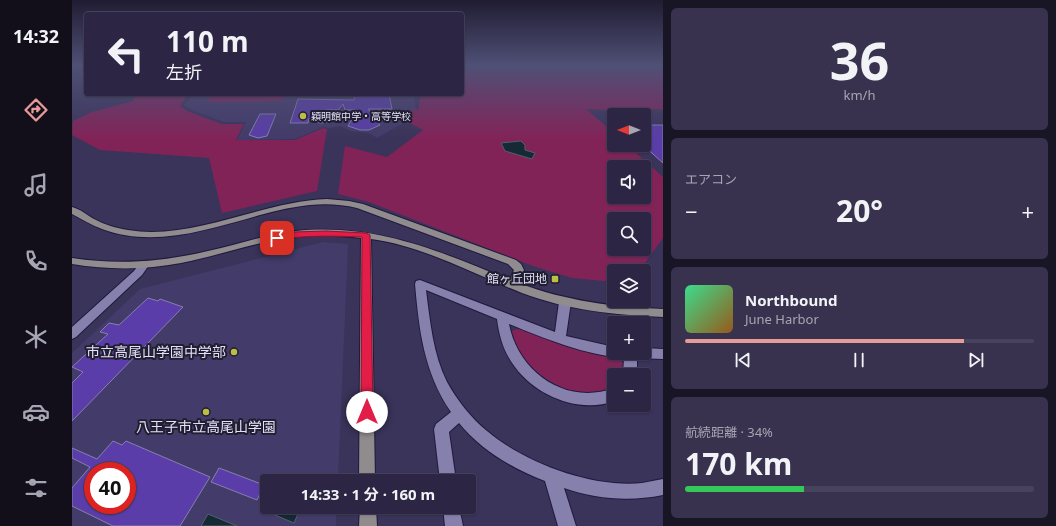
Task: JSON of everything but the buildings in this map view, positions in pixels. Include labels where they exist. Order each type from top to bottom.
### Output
[{"type":"street","points":[[72,210],[98,225],[110,229],[151,234],[187,230],[306,202],[327,200],[346,202],[367,208],[512,262],[519,270],[513,285]]},
{"type":"street","points":[[72,261],[113,266],[144,265],[188,259],[294,235],[338,233],[366,235],[392,239],[426,249],[513,285],[565,302],[611,310],[663,313]]},
{"type":"street","points":[[366,235],[367,474]]},
{"type":"street","points":[[72,334],[138,273],[144,265]]},
{"type":"street","points":[[607,351],[560,339],[420,284],[427,341],[433,365],[443,388],[461,413],[481,436],[506,454],[552,476],[595,489],[631,492],[656,490],[663,487]]},
{"type":"street","points":[[560,339],[565,302]]},
{"type":"street","points":[[502,316],[504,331],[513,355],[535,380],[548,389],[580,399],[607,397]]},
{"type":"street","points":[[651,354],[663,354]]},
{"type":"street","points":[[447,474],[441,429],[461,413]]},
{"type":"street","points":[[552,476],[567,526]]},
{"type":"street","points":[[368,514],[368,526]]},
{"type":"street","points":[[452,514],[454,526]]},
{"type":"shaded area","points":[[464,91],[663,91],[663,110],[651,109],[651,108],[607,108],[607,110],[586,109],[607,127],[607,152],[635,152],[644,160],[607,160],[607,204],[651,204],[651,166],[663,177],[663,238],[651,254],[651,212],[607,212],[607,256],[650,256],[644,264],[607,264],[607,281],[572,278],[533,266],[369,202],[338,194],[345,146],[387,157],[423,130],[402,119],[402,113],[419,109],[419,101],[422,96],[464,96]]},
{"type":"shaded area","points":[[136,96],[187,96],[180,106],[187,111],[222,124],[244,124],[236,140],[295,140],[323,128],[327,129],[317,191],[222,213],[209,158],[100,150],[72,135],[73,121],[92,112],[133,101]]},
{"type":"shaded area","name":"穎明館中学・高等学校","points":[[192,96],[416,96],[414,98],[416,110],[401,113],[400,119],[405,122],[377,138],[369,133],[350,131],[341,126],[328,128],[323,127],[295,139],[237,140],[246,122],[224,122],[192,110],[184,105]]},
{"type":"shaded area","points":[[209,96],[286,96],[281,101],[209,102]]},
{"type":"shaded area","name":"八王子市立高尾山学園","points":[[323,242],[348,244],[338,474],[260,474],[260,514],[336,514],[336,526],[72,526],[72,353],[140,289]]},
{"type":"shaded area","points":[[520,328],[580,349],[607,356],[607,360],[619,360],[627,367],[607,368],[607,389],[603,391],[580,393],[568,390],[546,379],[519,356],[510,332]]},
{"type":"water","points":[[521,141],[525,145],[525,150],[535,153],[532,159],[505,151],[501,143]]},
{"type":"water","points":[[208,514],[237,526],[201,526]]},
{"type":"water","points":[[273,514],[298,514],[294,523]]},
{"type":"place","name":"穎明館中学・高等学校","points":[[303,116]]},
{"type":"place","name":"館ヶ丘団地","points":[[555,279]]},
{"type":"place","name":"市立高尾山学園中学部","points":[[234,352]]},
{"type":"place","name":"八王子市立高尾山学園","points":[[206,412]]},
{"type":"route","points":[[277,238],[294,235],[326,233],[366,235],[367,412]]}]
